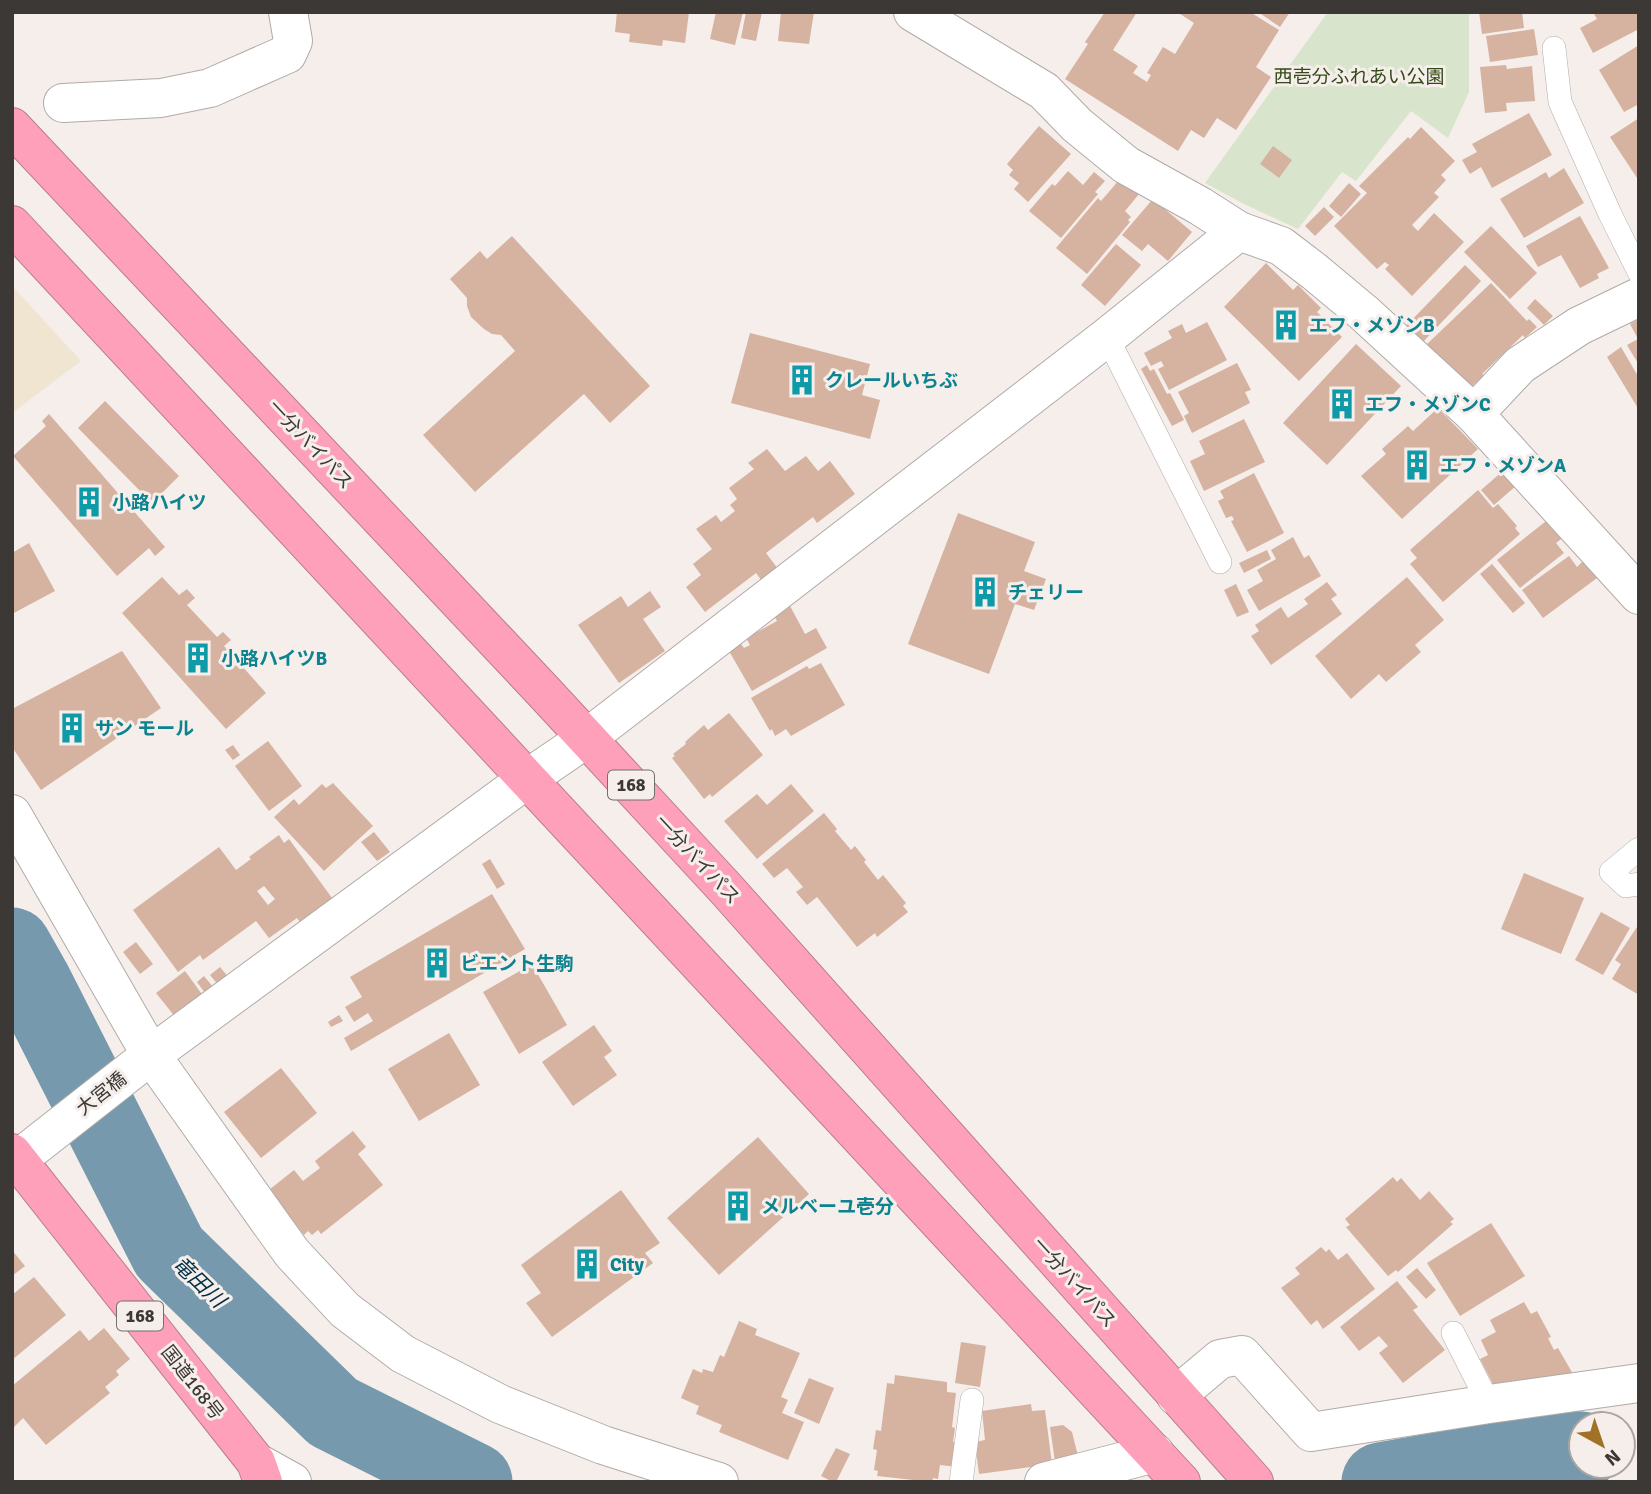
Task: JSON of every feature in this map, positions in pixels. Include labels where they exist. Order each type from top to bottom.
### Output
[{"type":"highway","name":"一分バイパス","points":[[12,127],[736,900],[1244,1470]]},
{"type":"highway","points":[[12,225],[1181,1482]]},
{"type":"highway","name":"国道168号","points":[[14,1159],[260,1472]]},
{"type":"street","points":[[63,103],[162,97],[210,88],[287,54],[293,41],[288,12]]},
{"type":"street","points":[[913,12],[1044,91],[1077,125],[1126,165],[1239,231],[1281,246],[1363,312],[1474,414],[1639,595]]},
{"type":"street","name":"大宮橋","points":[[14,1159],[527,779],[587,738],[1107,337],[1239,231]]},
{"type":"street","points":[[1474,414],[1520,365],[1579,326],[1639,297]]},
{"type":"street","points":[[12,814],[152,1055],[292,1253],[345,1310],[403,1354],[500,1404],[603,1445],[719,1482]]},
{"type":"street","points":[[1176,1396],[1220,1359],[1242,1356],[1311,1432],[1639,1383]]},
{"type":"street","points":[[1044,1482],[1155,1453]]},
{"type":"street","points":[[260,1472],[292,1482]]},
{"type":"lane","points":[[1554,48],[1560,102],[1639,272]]},
{"type":"lane","points":[[1107,337],[1220,562]]},
{"type":"lane","points":[[1639,849],[1611,873],[1626,886],[1639,884]]},
{"type":"lane","points":[[1452,1333],[1489,1404]]},
{"type":"lane","points":[[961,1482],[972,1400]]},
{"type":"shaded area","points":[[12,286],[81,361],[12,413]]},
{"type":"green space","name":"西壱分ふれあい公園","points":[[1328,12],[1469,12],[1469,92],[1448,138],[1411,111],[1356,181],[1342,172],[1298,229],[1205,183]]},
{"type":"building","points":[[617,12],[689,12],[685,43],[663,40],[662,46],[629,42],[630,34],[615,32]]},
{"type":"building","points":[[716,12],[743,12],[735,45],[710,39]]},
{"type":"building","points":[[746,12],[762,12],[756,41],[741,38]]},
{"type":"building","points":[[781,12],[814,12],[809,44],[778,41]]},
{"type":"building","points":[[1105,12],[1137,12],[1113,50],[1138,66],[1133,73],[1147,82],[1151,75],[1147,73],[1163,47],[1175,54],[1194,23],[1177,12],[1250,12],[1279,30],[1256,67],[1271,77],[1236,130],[1217,118],[1204,138],[1191,130],[1178,151],[1065,79]]},
{"type":"building","points":[[1258,12],[1290,12],[1280,27]]},
{"type":"building","points":[[1479,12],[1522,12],[1524,28],[1482,34]]},
{"type":"building","points":[[1593,12],[1639,12],[1639,29],[1593,53],[1580,28],[1597,19]]},
{"type":"building","points":[[1534,29],[1538,55],[1490,62],[1486,36]]},
{"type":"building","points":[[1639,45],[1639,104],[1624,112],[1599,70]]},
{"type":"building","points":[[1506,65],[1507,69],[1532,66],[1535,101],[1506,103],[1507,111],[1485,113],[1480,67]]},
{"type":"building","points":[[1529,113],[1552,155],[1492,188],[1481,167],[1470,174],[1462,160],[1477,152],[1472,144]]},
{"type":"building","points":[[1639,118],[1639,181],[1610,137]]},
{"type":"building","points":[[1039,126],[1071,154],[1028,202],[1014,189],[1019,183],[1009,175],[1013,170],[1007,164]]},
{"type":"building","points":[[1421,127],[1455,161],[1441,175],[1446,180],[1434,193],[1439,197],[1412,225],[1418,231],[1434,213],[1464,242],[1412,296],[1385,269],[1389,265],[1385,262],[1377,269],[1334,226],[1367,193],[1359,186]]},
{"type":"building","points":[[1273,146],[1292,160],[1279,178],[1260,164]]},
{"type":"building","points":[[1564,168],[1584,203],[1524,238],[1500,199],[1546,172],[1549,178]]},
{"type":"building","points":[[1068,171],[1083,185],[1094,172],[1105,181],[1095,192],[1098,194],[1061,238],[1029,211],[1052,184],[1055,186]]},
{"type":"building","points":[[1120,179],[1139,194],[1125,211],[1131,217],[1128,220],[1130,222],[1087,274],[1056,248],[1098,198],[1101,201]]},
{"type":"building","points":[[1349,183],[1361,194],[1341,217],[1329,206]]},
{"type":"building","points":[[1153,199],[1192,232],[1168,261],[1148,244],[1142,251],[1122,235]]},
{"type":"building","points":[[1324,207],[1334,217],[1315,236],[1305,226]]},
{"type":"building","points":[[1580,216],[1609,268],[1597,274],[1599,278],[1580,288],[1561,255],[1538,267],[1526,246]]},
{"type":"building","points":[[1491,226],[1537,273],[1510,299],[1464,252]]},
{"type":"building","points":[[512,236],[650,386],[610,423],[584,394],[475,492],[423,435],[515,351],[501,335],[492,334],[471,317],[467,298],[450,279],[480,251],[487,259]]},
{"type":"building","points":[[1116,244],[1141,265],[1105,306],[1081,285]]},
{"type":"building","name":"エフ・メゾンB","points":[[1266,263],[1293,290],[1298,285],[1321,308],[1317,312],[1342,337],[1299,381],[1224,307]]},
{"type":"building","points":[[1465,265],[1481,281],[1422,343],[1405,327]]},
{"type":"building","points":[[1491,283],[1527,321],[1529,319],[1537,327],[1525,338],[1523,335],[1471,387],[1425,346]]},
{"type":"building","points":[[1535,299],[1553,316],[1544,325],[1527,308]]},
{"type":"building","points":[[1639,319],[1639,365],[1627,345],[1638,339],[1630,324]]},
{"type":"building","points":[[1207,322],[1227,360],[1169,390],[1158,369],[1164,366],[1161,361],[1151,366],[1144,353],[1172,338],[1168,331],[1182,324],[1186,333]]},
{"type":"building","name":"クレールいちぶ","points":[[750,333],[870,364],[862,395],[880,400],[870,439],[731,403]]},
{"type":"building","name":"エフ・メゾンC","points":[[1356,344],[1401,386],[1327,465],[1283,423]]},
{"type":"building","points":[[1621,347],[1639,378],[1639,410],[1607,357]]},
{"type":"building","points":[[1237,363],[1251,390],[1245,392],[1250,403],[1192,433],[1184,416],[1189,413],[1178,392]]},
{"type":"building","points":[[1147,365],[1150,371],[1154,369],[1184,420],[1172,426],[1141,369]]},
{"type":"building","points":[[105,401],[179,476],[152,503],[78,428]]},
{"type":"building","name":"エフ・メゾンA","points":[[1438,408],[1478,449],[1402,519],[1361,476],[1386,454],[1382,449],[1408,426],[1413,431]]},
{"type":"building","name":"小路ハイツ","points":[[49,414],[165,547],[155,556],[149,548],[117,576],[13,456],[46,426],[42,421]]},
{"type":"building","points":[[1244,419],[1265,462],[1204,491],[1190,461],[1205,454],[1199,441]]},
{"type":"building","points":[[767,449],[785,471],[806,456],[818,471],[830,461],[855,494],[817,523],[813,517],[766,553],[778,569],[762,581],[756,573],[705,612],[686,587],[701,575],[693,564],[712,549],[696,529],[716,515],[721,522],[735,511],[730,505],[737,499],[729,488],[754,469],[748,463]]},
{"type":"building","points":[[1504,470],[1517,485],[1494,505],[1481,490]]},
{"type":"building","points":[[1254,473],[1284,533],[1247,552],[1231,521],[1234,520],[1232,516],[1226,518],[1218,501],[1224,498],[1220,491]]},
{"type":"building","points":[[1478,490],[1493,508],[1498,504],[1517,526],[1515,528],[1520,534],[1443,602],[1410,564],[1417,558],[1410,550]]},
{"type":"building","name":"チェリー","points":[[958,513],[1035,542],[1024,571],[1046,579],[1034,610],[1015,604],[989,674],[908,644]]},
{"type":"building","points":[[1550,518],[1565,536],[1556,543],[1564,553],[1520,588],[1497,560]]},
{"type":"building","points":[[1293,537],[1304,558],[1309,555],[1321,576],[1259,611],[1247,590],[1263,581],[1257,570],[1276,559],[1271,550]]},
{"type":"building","points":[[29,543],[55,591],[12,614],[12,553]]},
{"type":"building","points":[[1267,550],[1271,559],[1244,573],[1239,563]]},
{"type":"building","points":[[1569,556],[1577,567],[1584,560],[1597,578],[1543,618],[1522,590]]},
{"type":"building","points":[[1492,564],[1525,603],[1513,613],[1480,574]]},
{"type":"building","name":"小路ハイツB","points":[[162,577],[179,595],[187,589],[195,598],[187,605],[217,637],[223,632],[231,640],[224,646],[266,693],[226,729],[122,613]]},
{"type":"building","points":[[1407,577],[1444,620],[1415,645],[1421,652],[1386,682],[1379,674],[1351,699],[1315,656]]},
{"type":"building","points":[[1327,582],[1337,595],[1331,599],[1342,614],[1271,665],[1251,636],[1259,631],[1255,625],[1281,607],[1288,618],[1308,604],[1304,599]]},
{"type":"building","points":[[1236,584],[1249,612],[1237,617],[1224,590]]},
{"type":"building","points":[[650,591],[661,607],[643,619],[665,651],[619,683],[578,625],[621,596],[628,607]]},
{"type":"building","points":[[789,604],[805,634],[816,628],[827,648],[752,691],[729,651],[741,644],[744,648],[750,645],[746,638],[777,621],[773,614]]},
{"type":"building","name":"サン モール","points":[[122,651],[161,708],[41,790],[12,747],[12,709]]},
{"type":"building","points":[[821,663],[845,705],[791,736],[786,729],[775,736],[751,698],[807,666],[809,669]]},
{"type":"building","points":[[729,713],[763,755],[712,797],[710,794],[704,799],[672,758],[675,756],[673,754],[704,725],[708,730]]},
{"type":"building","points":[[268,741],[302,786],[269,811],[235,766]]},
{"type":"building","points":[[233,745],[240,755],[233,760],[225,750]]},
{"type":"building","points":[[333,783],[373,826],[324,871],[274,817],[294,799],[299,805],[322,784],[326,788]]},
{"type":"building","points":[[791,784],[814,811],[757,859],[724,821],[757,794],[767,805]]},
{"type":"building","points":[[824,813],[851,850],[855,846],[878,880],[883,875],[906,903],[903,906],[908,912],[877,937],[875,933],[857,947],[817,897],[807,905],[796,892],[803,887],[787,868],[774,878],[762,864]]},
{"type":"building","points":[[374,832],[390,852],[377,861],[361,842]]},
{"type":"building","points":[[279,835],[284,843],[289,839],[332,898],[300,922],[297,918],[269,938],[256,921],[203,960],[200,955],[178,972],[133,910],[219,847],[236,870],[251,859],[249,857]],"holes":[[[264,886],[275,899],[268,905],[257,891]]]},
{"type":"building","points":[[490,859],[505,884],[497,889],[482,864]]},
{"type":"building","points":[[1524,873],[1584,898],[1561,954],[1501,929]]},
{"type":"building","name":"ビエント生駒","points":[[492,894],[525,949],[351,1051],[344,1038],[373,1021],[368,1013],[354,1022],[345,1007],[362,997],[350,977]]},
{"type":"building","points":[[1601,912],[1630,928],[1603,975],[1575,960]]},
{"type":"building","points":[[1639,924],[1639,995],[1612,979],[1621,964],[1615,960]]},
{"type":"building","points":[[136,942],[153,964],[140,974],[123,952]]},
{"type":"building","points":[[532,964],[567,1025],[519,1054],[483,992]]},
{"type":"building","points":[[220,967],[229,978],[219,986],[210,975]]},
{"type":"building","points":[[185,971],[204,997],[176,1018],[156,993]]},
{"type":"building","points":[[204,976],[213,987],[205,993],[197,982]]},
{"type":"building","points":[[339,1015],[343,1021],[331,1027],[328,1022]]},
{"type":"building","points":[[594,1025],[612,1051],[604,1057],[617,1075],[573,1106],[542,1062]]},
{"type":"building","points":[[449,1033],[480,1085],[419,1121],[388,1069]]},
{"type":"building","points":[[281,1068],[317,1113],[261,1158],[224,1112]]},
{"type":"building","points":[[353,1131],[366,1147],[358,1154],[383,1185],[321,1234],[318,1230],[312,1235],[308,1231],[304,1235],[269,1190],[294,1170],[303,1181],[320,1168],[315,1161]]},
{"type":"building","name":"メルベーユ壱分","points":[[758,1137],[809,1194],[719,1275],[667,1218]]},
{"type":"building","points":[[1393,1177],[1397,1182],[1401,1178],[1420,1200],[1429,1191],[1454,1219],[1450,1222],[1453,1224],[1398,1272],[1396,1270],[1388,1276],[1346,1227],[1350,1225],[1345,1219]]},
{"type":"building","name":"City","points":[[621,1190],[660,1243],[645,1253],[653,1263],[552,1337],[526,1303],[541,1293],[521,1265]]},
{"type":"building","points":[[1491,1223],[1525,1276],[1460,1316],[1427,1263]]},
{"type":"building","points":[[1321,1247],[1326,1252],[1329,1249],[1338,1260],[1347,1253],[1375,1289],[1323,1329],[1317,1320],[1311,1325],[1281,1288],[1300,1274],[1295,1268]]},
{"type":"building","points":[[12,1250],[25,1266],[12,1276]]},
{"type":"building","points":[[1417,1268],[1436,1290],[1426,1299],[1406,1277]]},
{"type":"building","points":[[34,1277],[66,1315],[12,1360],[12,1295]]},
{"type":"building","points":[[1397,1281],[1418,1307],[1413,1310],[1445,1350],[1403,1383],[1379,1353],[1388,1346],[1379,1336],[1359,1351],[1340,1327]]},
{"type":"building","points":[[1524,1302],[1531,1314],[1537,1311],[1551,1337],[1548,1338],[1554,1350],[1558,1348],[1573,1374],[1497,1392],[1480,1359],[1488,1355],[1481,1340],[1496,1332],[1490,1320]]},
{"type":"building","points":[[739,1321],[757,1329],[755,1335],[800,1353],[781,1397],[788,1400],[782,1413],[804,1422],[788,1460],[719,1432],[722,1425],[696,1414],[699,1406],[681,1398],[693,1369],[702,1373],[703,1369],[713,1372],[720,1355],[724,1357]]},
{"type":"building","points":[[104,1328],[130,1359],[116,1371],[119,1375],[105,1387],[110,1393],[46,1445],[23,1418],[12,1429],[12,1386],[80,1330],[89,1341]]},
{"type":"building","points":[[961,1342],[986,1346],[980,1387],[955,1383]]},
{"type":"building","points":[[895,1375],[947,1382],[947,1392],[956,1393],[952,1427],[955,1428],[953,1442],[960,1443],[957,1467],[940,1465],[938,1479],[933,1478],[932,1482],[877,1476],[878,1471],[874,1470],[876,1430],[881,1431],[887,1383],[894,1384]]},
{"type":"building","points":[[809,1378],[834,1388],[819,1424],[794,1413]]},
{"type":"building","points":[[1031,1404],[1032,1411],[1045,1410],[1052,1464],[979,1474],[975,1442],[985,1440],[982,1411]]},
{"type":"building","points":[[1063,1425],[1072,1432],[1079,1460],[1055,1462],[1050,1427]]},
{"type":"building","points":[[836,1448],[850,1454],[836,1482],[833,1482],[821,1476]]},
{"type":"waterway","name":"竜田川","points":[[12,947],[169,1252],[333,1412],[473,1482]]},
{"type":"waterway","name":"竜田川","points":[[1381,1482],[1567,1450]]},
{"type":"place","name":"エフ・メゾンB","points":[[1286,325]]},
{"type":"place","name":"クレールいちぶ","points":[[802,380]]},
{"type":"place","name":"エフ・メゾンC","points":[[1342,404]]},
{"type":"place","name":"エフ・メゾンA","points":[[1417,465]]},
{"type":"place","name":"小路ハイツ","points":[[89,502]]},
{"type":"place","name":"チェリー","points":[[985,592]]},
{"type":"place","name":"小路ハイツB","points":[[198,658]]},
{"type":"place","name":"サン モール","points":[[72,728]]},
{"type":"place","name":"ビエント生駒","points":[[437,963]]},
{"type":"place","name":"メルベーユ壱分","points":[[738,1206]]},
{"type":"place","name":"City","points":[[587,1264]]}]
